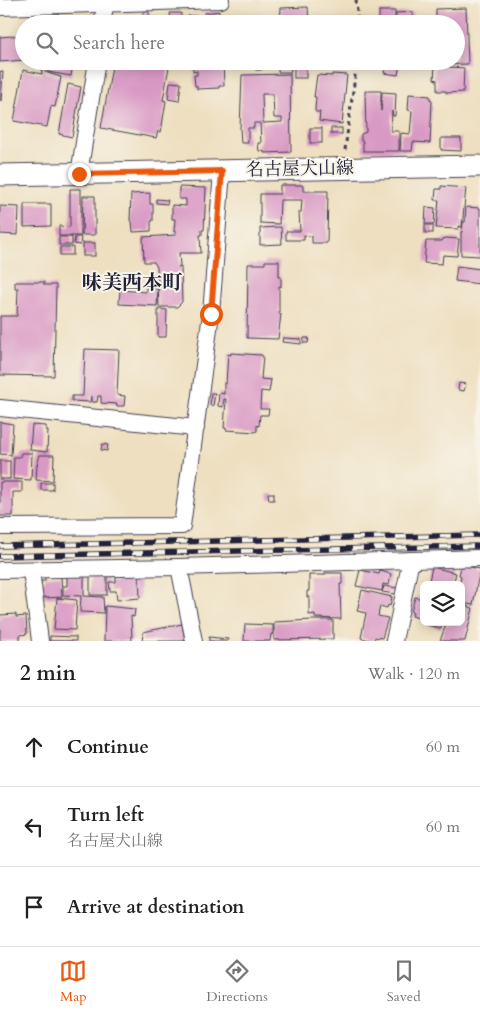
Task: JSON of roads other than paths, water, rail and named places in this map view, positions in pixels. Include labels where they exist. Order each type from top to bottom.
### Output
[{"type":"main road","name":"名古屋犬山線","points":[[0,175],[480,166]]},
{"type":"street","points":[[0,7],[106,2],[220,0]]},
{"type":"street","points":[[104,15],[106,2]]},
{"type":"street","points":[[79,174],[96,70]]},
{"type":"street","points":[[0,527],[182,526],[211,314],[222,171]]},
{"type":"street","points":[[0,408],[196,428]]},
{"type":"street","points":[[0,570],[480,558]]},
{"type":"street","points":[[394,641],[411,560]]},
{"type":"street","points":[[179,567],[194,641]]},
{"type":"street","points":[[31,570],[40,641]]},
{"type":"railway","points":[[0,546],[480,535]]},
{"type":"railway","points":[[0,556],[480,546]]},
{"type":"district","name":"味美西本町","points":[[132,282]]}]
